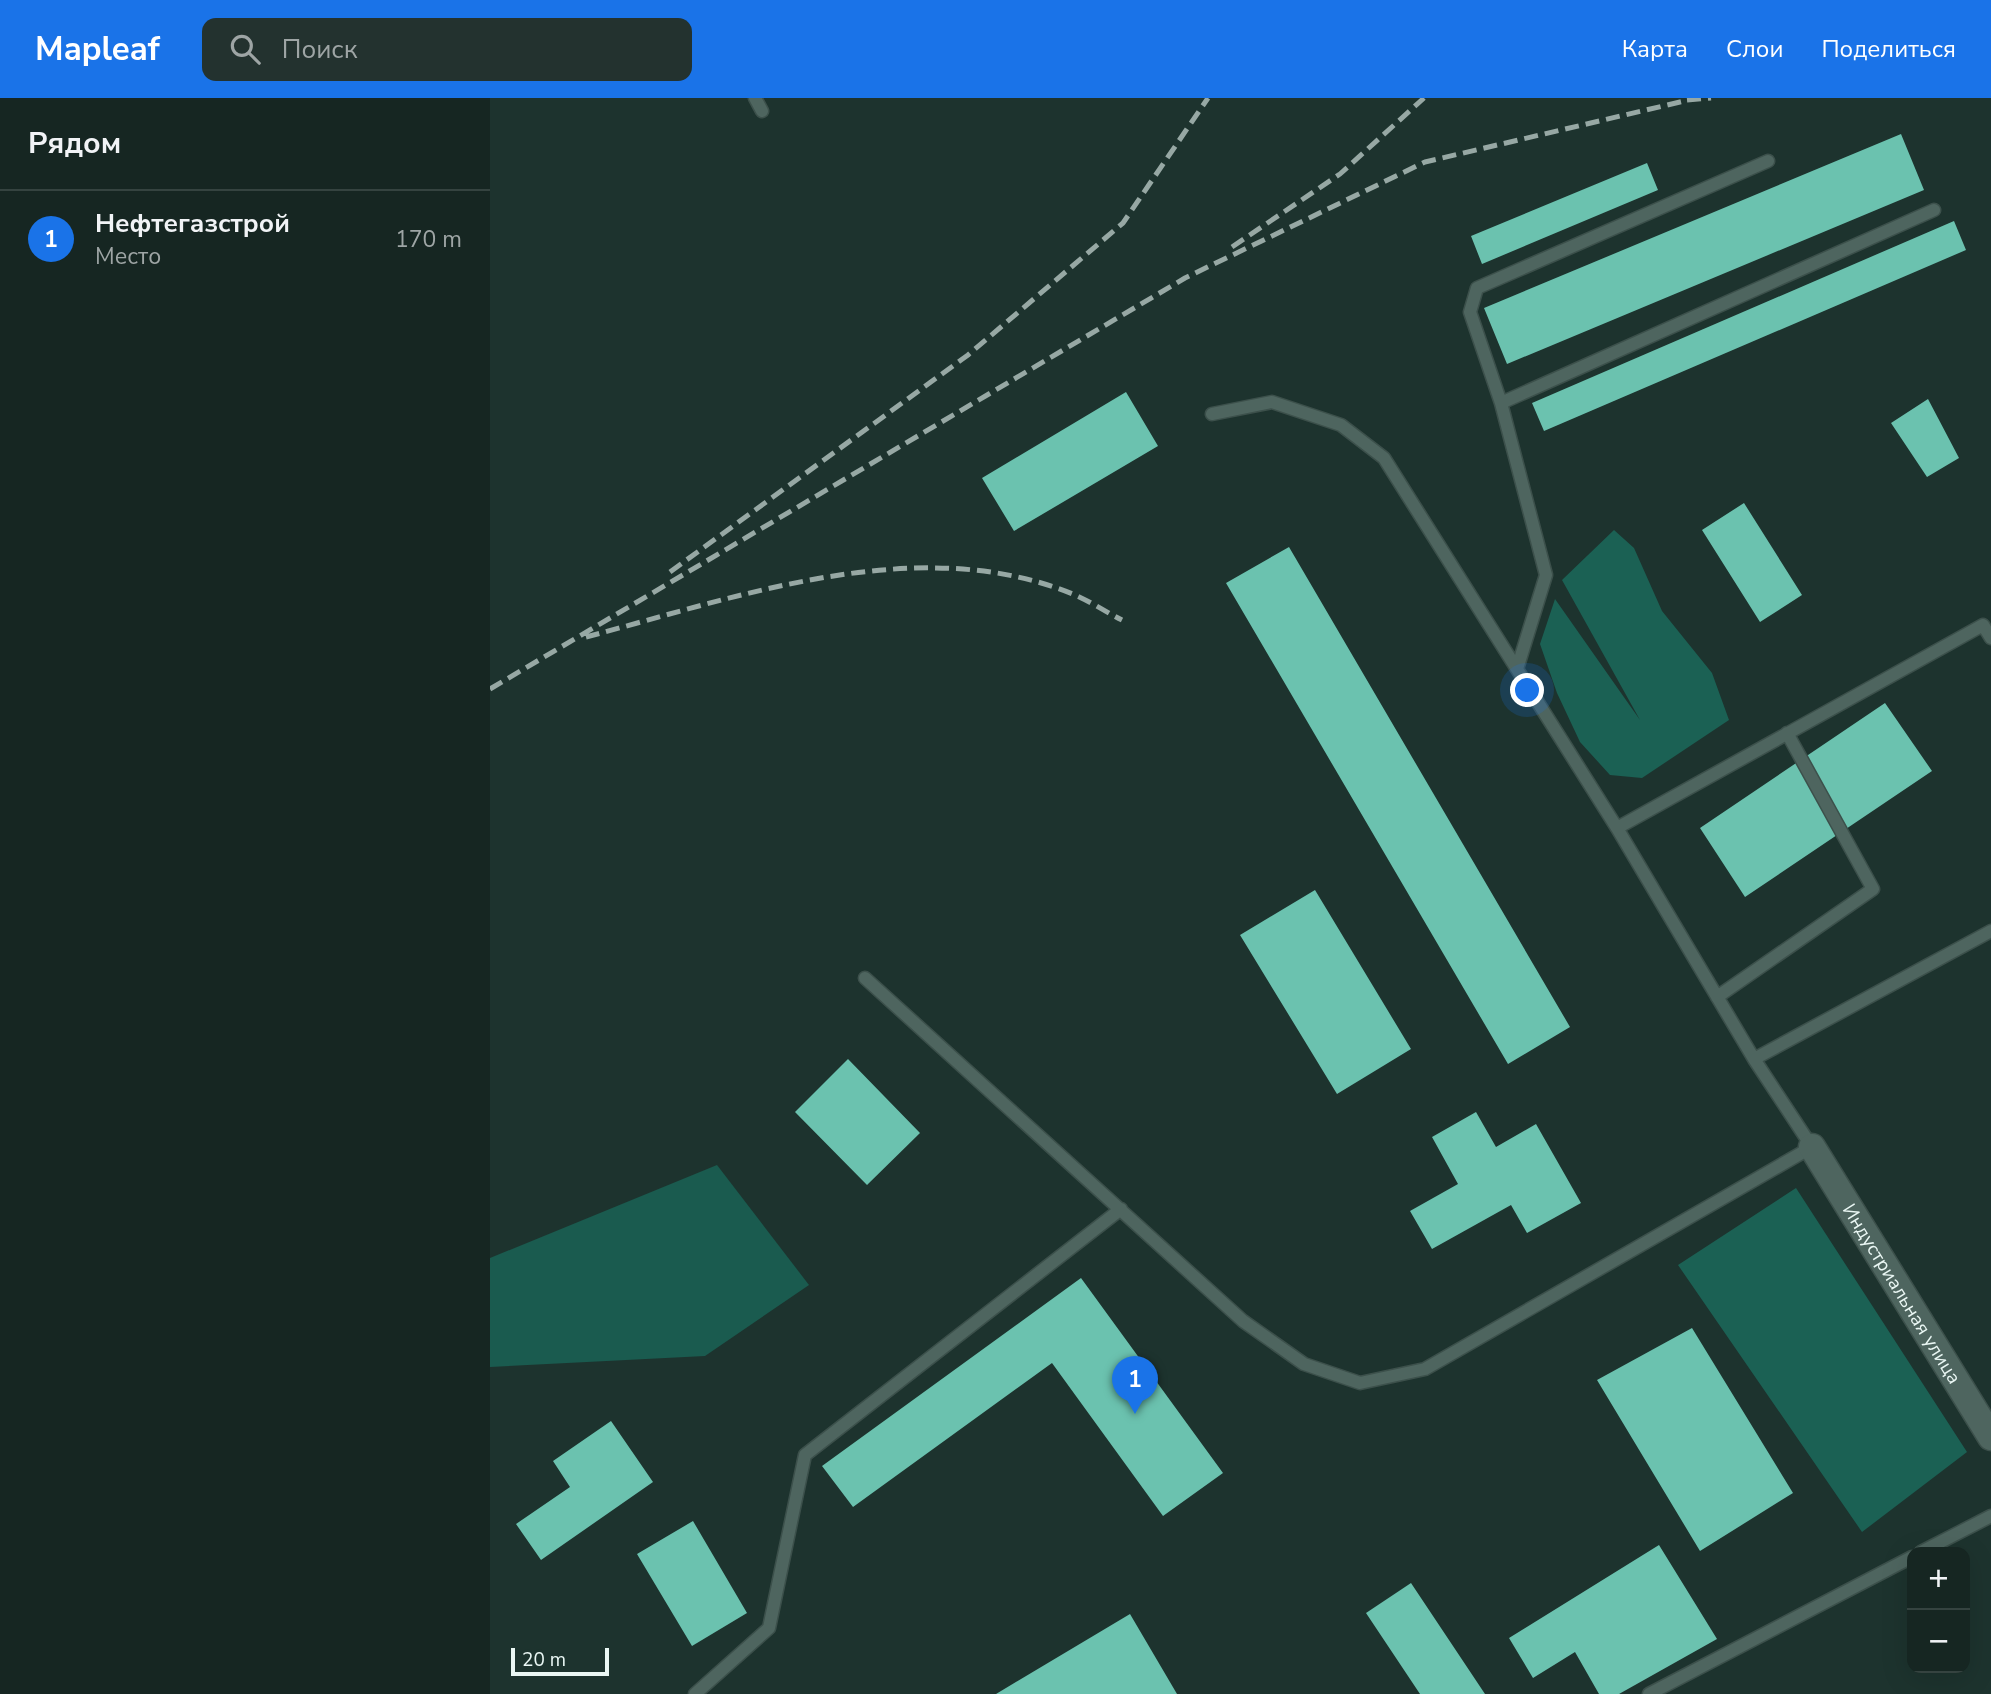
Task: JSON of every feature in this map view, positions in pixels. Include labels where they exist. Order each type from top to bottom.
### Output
[{"type":"street","name":"Индустриальная улица","points":[[1812,1147],[1991,1437]]},
{"type":"lane","points":[[755,98],[762,111]]},
{"type":"lane","points":[[1517,669],[1546,575],[1501,403],[1470,312],[1477,288],[1768,161]]},
{"type":"lane","points":[[1501,403],[1934,210]]},
{"type":"lane","points":[[865,978],[1243,1321],[1304,1364],[1360,1383],[1425,1369],[1812,1147],[1754,1059],[1618,828],[1384,458],[1341,425],[1272,402],[1212,414]]},
{"type":"lane","points":[[1618,828],[1983,625],[1991,638]]},
{"type":"lane","points":[[1717,997],[1872,889],[1787,733]]},
{"type":"lane","points":[[1754,1059],[1991,931]]},
{"type":"lane","points":[[695,1694],[769,1628],[805,1455],[1121,1209]]},
{"type":"lane","points":[[1931,1547],[1991,1516]]},
{"type":"lane","points":[[1649,1694],[1907,1560]]},
{"type":"green space","points":[[1614,530],[1634,548],[1662,611],[1712,673],[1729,720],[1642,778],[1610,775],[1580,742],[1557,693],[1540,644],[1555,599],[1640,720],[1562,580]]},
{"type":"green space","points":[[717,1165],[809,1285],[705,1356],[490,1367],[490,1258]]},
{"type":"green space","points":[[1796,1188],[1967,1452],[1862,1532],[1678,1265]]},
{"type":"building","points":[[1901,134],[1924,190],[1507,364],[1484,308]]},
{"type":"building","points":[[1647,163],[1658,190],[1482,264],[1471,236]]},
{"type":"building","points":[[1954,221],[1966,250],[1544,431],[1532,403]]},
{"type":"building","points":[[1126,392],[1158,446],[1014,531],[982,478]]},
{"type":"building","points":[[1928,399],[1959,458],[1927,477],[1891,423]]},
{"type":"building","points":[[1744,503],[1802,595],[1760,622],[1702,530]]},
{"type":"building","points":[[1289,547],[1570,1027],[1508,1064],[1226,583]]},
{"type":"building","points":[[1885,703],[1932,771],[1745,897],[1700,828]]},
{"type":"building","points":[[1315,890],[1411,1049],[1337,1094],[1240,935]]},
{"type":"building","points":[[848,1059],[920,1133],[867,1185],[795,1112]]},
{"type":"building","points":[[1476,1112],[1496,1147],[1536,1124],[1581,1203],[1527,1233],[1511,1205],[1432,1249],[1410,1211],[1458,1184],[1432,1137]]},
{"type":"building","points":[[1081,1278],[1223,1473],[1163,1516],[1052,1363],[853,1507],[822,1466]]},
{"type":"building","points":[[1692,1328],[1793,1493],[1700,1551],[1597,1380]]},
{"type":"building","points":[[611,1421],[653,1482],[541,1560],[516,1524],[570,1487],[553,1461]]},
{"type":"building","points":[[693,1521],[747,1613],[692,1646],[637,1554]]},
{"type":"building","points":[[1659,1545],[1717,1639],[1619,1694],[1599,1694],[1575,1652],[1533,1678],[1509,1638]]},
{"type":"building","points":[[1411,1583],[1485,1694],[1420,1694],[1366,1613]]},
{"type":"building","points":[[1130,1614],[1177,1694],[996,1694]]},
{"type":"railway","points":[[670,572],[968,355],[1123,223],[1208,98]]},
{"type":"railway","points":[[1232,247],[1340,174],[1424,98]]},
{"type":"railway","points":[[490,689],[1185,278],[1425,162],[1697,98]]},
{"type":"railway","points":[[1687,100],[1711,98]]},
{"type":"railway","points":[[586,637],[767,589],[892,569],[955,569],[1016,577],[1075,595],[1122,620]]},
{"type":"place","name":"Нефтегазстрой","points":[[1135,1414]]}]
